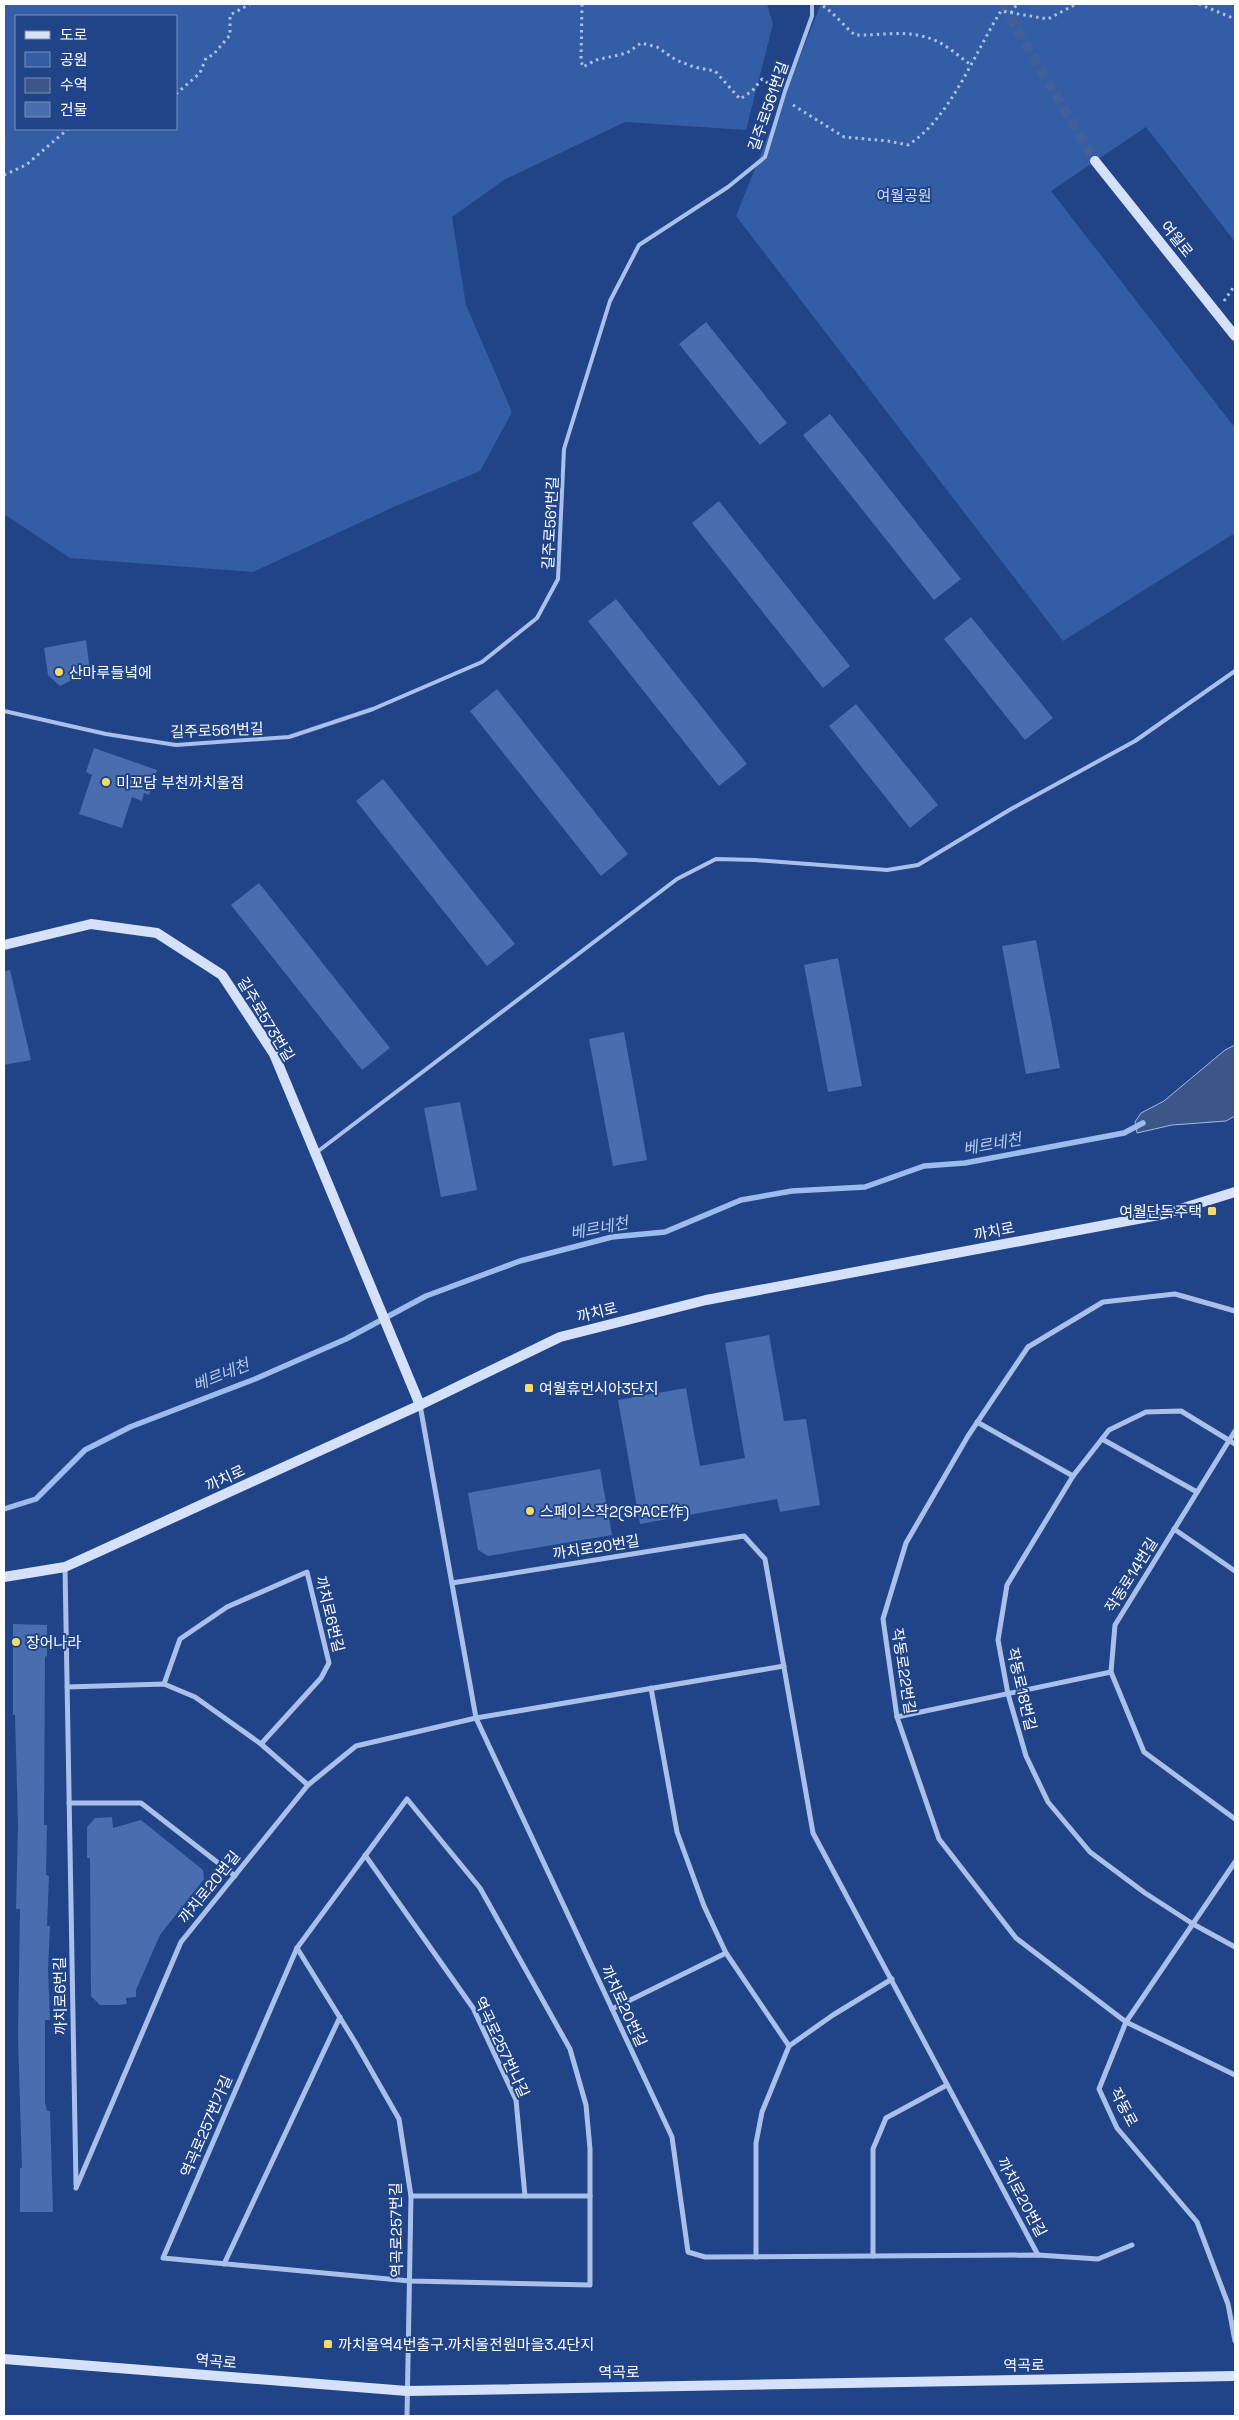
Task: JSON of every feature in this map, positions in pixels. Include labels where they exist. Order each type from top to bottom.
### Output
[{"type":"street","name":"여월로","points":[[1096,161],[1235,336]]},
{"type":"street","name":"길주로573번길","points":[[4,945],[91,924],[100,925],[157,933],[222,975],[274,1054],[420,1405]]},
{"type":"street","name":"까치로","points":[[4,1577],[65,1568],[420,1405],[560,1337],[706,1300],[1164,1214],[1235,1192]]},
{"type":"street","name":"작동로22번길","points":[[1235,1311],[1175,1294],[1103,1302],[1028,1347],[978,1422],[906,1543],[884,1619],[897,1717],[939,1839],[1016,1938],[1126,2022],[1235,2075]]},
{"type":"street","name":"까치로20번길","points":[[420,1405],[476,1718],[672,2137],[688,2252],[706,2257],[1038,2254],[813,1833],[765,1559],[744,1536],[452,1583]]},
{"type":"street","name":"작동로18번길","points":[[1235,1444],[1182,1411],[1146,1412],[1109,1430],[1073,1476],[1007,1585],[998,1640],[1008,1694],[1026,1756],[1048,1802],[1090,1852],[1145,1893],[1193,1924],[1235,1947]]},
{"type":"street","points":[[978,1422],[1073,1476]]},
{"type":"street","name":"작동로14번길","points":[[1235,1431],[1115,1625],[1111,1672],[1144,1752],[1235,1819]]},
{"type":"street","points":[[1102,1438],[1198,1492]]},
{"type":"street","points":[[1174,1529],[1235,1572]]},
{"type":"street","name":"까치로6번길","points":[[65,1568],[76,2188]]},
{"type":"street","name":"까치로6번길","points":[[164,1684],[180,1639],[227,1607],[306,1572],[329,1663],[321,1678],[261,1744]]},
{"type":"street","name":"까치로20번길","points":[[76,2188],[181,1942],[308,1785],[356,1746],[476,1718],[784,1666]]},
{"type":"street","points":[[897,1717],[1111,1672]]},
{"type":"street","points":[[67,1687],[164,1684],[195,1698],[261,1744],[308,1785]]},
{"type":"street","points":[[651,1688],[677,1832],[704,1906],[726,1953],[788,2046]]},
{"type":"street","name":"역곡로257번가길","points":[[407,1799],[480,1888],[570,2049],[586,2105],[590,2196],[590,2285],[410,2281],[163,2258],[297,1948],[365,1855],[407,1799]]},
{"type":"street","points":[[69,1803],[141,1803],[235,1876]]},
{"type":"street","name":"역곡로257번나길","points":[[365,1855],[473,2008],[516,2100],[526,2196]]},
{"type":"street","name":"작동로","points":[[1235,1862],[1126,2022],[1099,2089],[1117,2128],[1197,2222],[1228,2304],[1235,2341]]},
{"type":"street","name":"역곡로257번길","points":[[297,1948],[340,2017],[399,2119],[411,2196],[407,2416]]},
{"type":"street","points":[[612,2009],[726,1953]]},
{"type":"street","points":[[756,2257],[756,2143],[762,2112],[788,2046],[892,1979]]},
{"type":"street","points":[[224,2264],[340,2017]]},
{"type":"street","points":[[873,2256],[873,2149],[886,2118],[948,2085]]},
{"type":"street","points":[[411,2196],[590,2196]]},
{"type":"street","points":[[1038,2254],[1098,2260],[1132,2245]]},
{"type":"street","name":"역곡로","points":[[4,2359],[407,2391],[1235,2376]]},
{"type":"lane","name":"길주로561번길","points":[[4,711],[106,734],[176,745],[289,737],[373,709],[482,662],[538,618],[558,579],[564,449],[610,301],[639,246],[728,187],[765,157],[785,91],[812,16],[812,4]]},
{"type":"lane","points":[[315,1153],[677,879],[716,859],[755,860],[887,870],[918,865],[1011,809],[1136,741],[1235,671]]},
{"type":"path","points":[[178,92],[200,73],[206,58],[213,55],[230,36],[230,15],[250,4]]},
{"type":"path","points":[[582,4],[581,61],[583,68],[596,60],[627,53],[641,43],[657,47],[676,60],[694,68],[715,71],[740,99],[752,91],[762,79],[777,89],[785,91],[795,108],[844,138],[888,141],[908,145],[934,122],[971,65],[1001,11],[1048,19],[1076,4]]},
{"type":"path","points":[[820,4],[834,13],[840,22],[855,35],[895,34],[925,36],[940,43],[971,65]]},
{"type":"path","points":[[1012,13],[1017,4]]},
{"type":"path","points":[[1198,4],[1235,19]]},
{"type":"path","points":[[4,175],[26,165],[67,130]]},
{"type":"green space","points":[[4,4],[767,4],[773,24],[746,130],[625,122],[504,180],[452,217],[466,305],[512,412],[480,471],[396,506],[253,572],[70,558],[4,514]]},
{"type":"green space","name":"여월공원","points":[[821,4],[1235,4],[1235,242],[1146,127],[1051,191],[1235,428],[1235,533],[1063,641],[736,216]]},
{"type":"water","points":[[1235,1045],[1235,1116],[1226,1121],[1172,1125],[1137,1133],[1135,1122],[1141,1113],[1164,1101],[1225,1050]]},
{"type":"building","points":[[706,322],[787,423],[760,445],[679,344]]},
{"type":"building","points":[[830,414],[961,579],[934,600],[803,435]]},
{"type":"building","points":[[719,501],[850,666],[823,688],[692,523]]},
{"type":"building","points":[[616,599],[747,764],[719,786],[588,621]]},
{"type":"building","points":[[971,617],[1053,718],[1025,740],[944,639]]},
{"type":"building","points":[[86,640],[90,671],[60,686],[48,675],[44,648]]},
{"type":"building","points":[[497,689],[628,854],[601,876],[470,711]]},
{"type":"building","points":[[856,704],[938,805],[910,828],[829,726]]},
{"type":"building","points":[[94,748],[157,770],[149,795],[144,793],[142,801],[132,797],[122,828],[79,814],[92,775],[86,772]]},
{"type":"building","points":[[383,779],[515,944],[487,966],[356,801]]},
{"type":"building","points":[[259,883],[390,1048],[362,1070],[231,905]]},
{"type":"building","points":[[1036,940],[1060,1068],[1026,1074],[1002,946]]},
{"type":"building","points":[[838,958],[862,1086],[828,1092],[804,965]]},
{"type":"building","points":[[10,970],[31,1060],[4,1065],[4,971]]},
{"type":"building","points":[[624,1032],[647,1160],[613,1166],[589,1039]]},
{"type":"building","points":[[460,1102],[477,1190],[441,1197],[424,1108]]},
{"type":"building","points":[[769,1335],[784,1421],[806,1419],[820,1505],[780,1512],[777,1499],[640,1524],[618,1400],[686,1388],[700,1466],[745,1458],[725,1343]]},
{"type":"building","points":[[600,1469],[612,1535],[488,1556],[478,1550],[468,1493]]},
{"type":"building","points":[[13,1624],[47,1625],[47,1656],[45,1657],[44,1825],[47,1825],[46,1875],[49,1876],[47,1926],[50,1926],[48,1970],[50,2020],[45,2020],[45,2102],[47,2111],[50,2111],[53,2212],[20,2212],[20,2168],[22,2168],[18,2038],[20,1909],[16,1909],[18,1825],[15,1715],[13,1715]]},
{"type":"building","points":[[112,1817],[113,1828],[141,1820],[203,1870],[204,1879],[160,1935],[136,1990],[136,1997],[126,1998],[127,2004],[100,2005],[91,1996],[90,1858],[87,1858],[87,1827],[95,1818]]},
{"type":"waterway","name":"베르네천","points":[[4,1509],[36,1499],[85,1450],[130,1427],[255,1379],[346,1339],[426,1296],[520,1261],[612,1237],[665,1232],[741,1200],[792,1191],[865,1187],[924,1166],[965,1163],[1124,1133],[1143,1123]]},
{"type":"tunnel","points":[[1002,4],[1095,161]]},
{"type":"place","name":"산마루들녘에","points":[[59,672]]},
{"type":"place","name":"미꼬담 부천까치울점","points":[[106,782]]},
{"type":"place","name":"여월단독주택","points":[[1212,1211]]},
{"type":"place","name":"여월휴먼시아3단지","points":[[529,1388]]},
{"type":"place","name":"스페이스작2(SPACE作)","points":[[530,1511]]},
{"type":"place","name":"장어나라","points":[[16,1642]]},
{"type":"place","name":"까치울역4번출구.까치울전원마을3.4단지","points":[[328,2344]]}]
